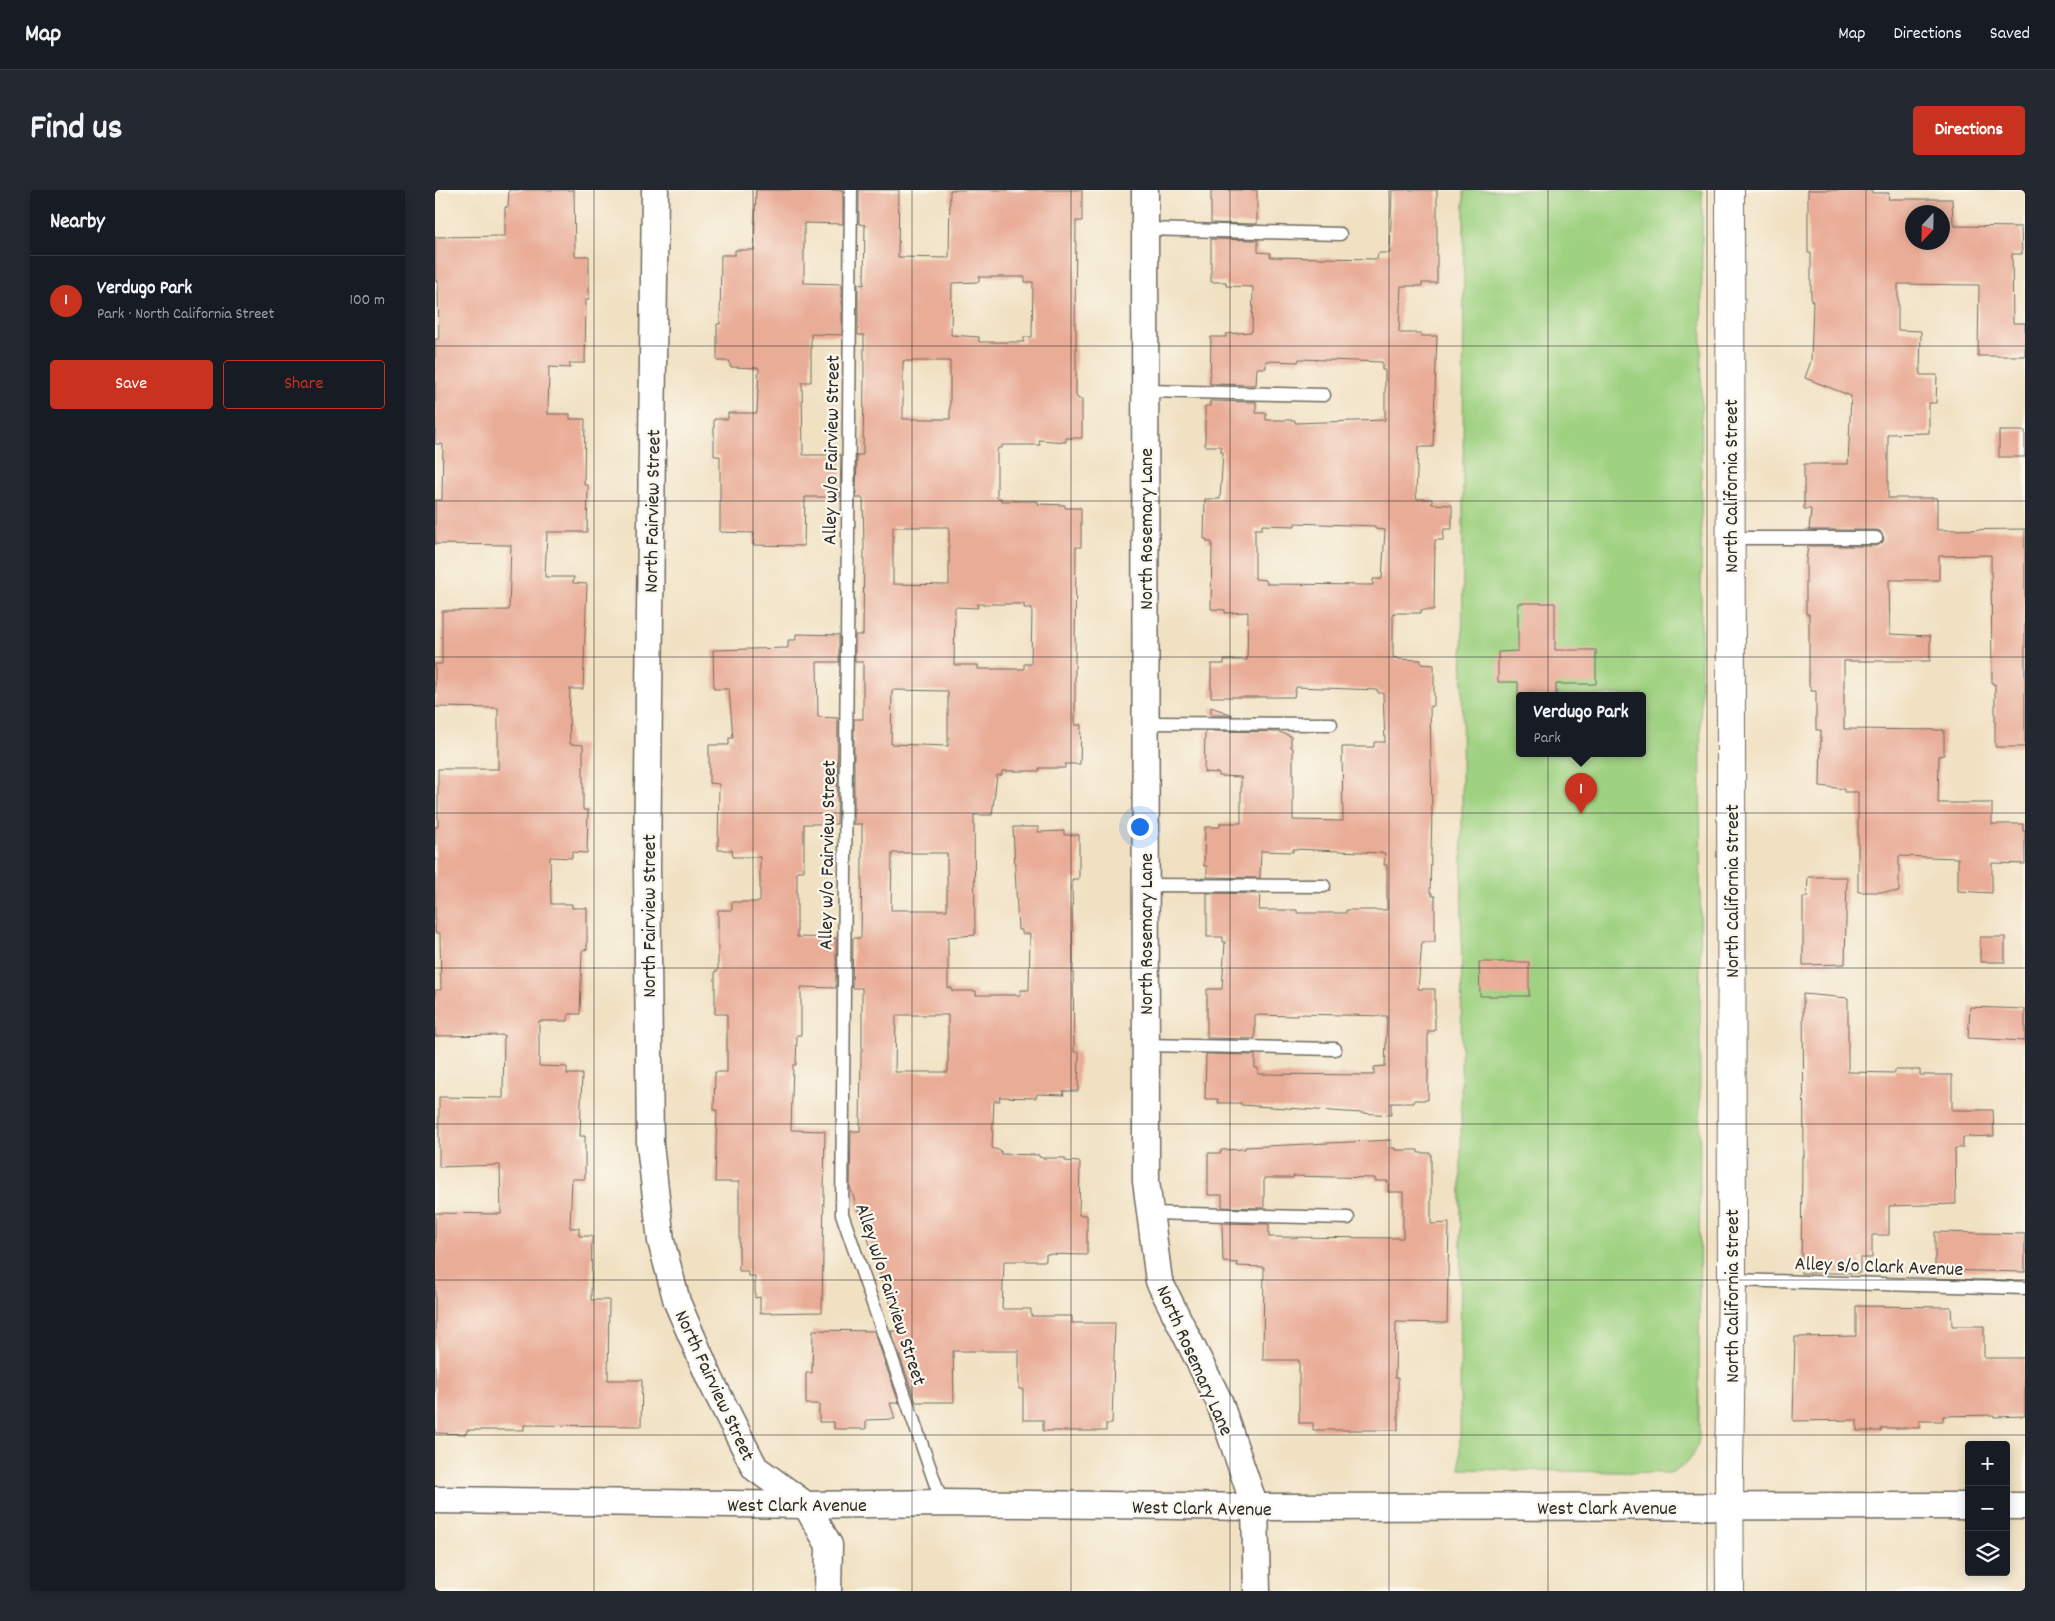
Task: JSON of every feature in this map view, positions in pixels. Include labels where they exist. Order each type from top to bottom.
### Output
[{"type":"street","name":"North Fairview Street","points":[[655,190],[647,867],[650,1145],[661,1241],[677,1302],[710,1379],[755,1468],[806,1505],[829,1545],[828,1591]]},
{"type":"street","name":"North Rosemary Lane","points":[[1145,190],[1146,1180],[1159,1281],[1219,1401],[1255,1507],[1257,1591]]},
{"type":"street","name":"North California Street","points":[[1730,190],[1732,1280],[1729,1507],[1730,1591]]},
{"type":"street","name":"West Clark Avenue","points":[[435,1500],[806,1505],[942,1504],[1255,1507],[1965,1506]]},
{"type":"street","points":[[2010,1506],[2025,1506]]},
{"type":"lane","name":"Alley w/o Fairview Street","points":[[851,190],[842,1214],[942,1504]]},
{"type":"lane","points":[[1145,229],[1340,234]]},
{"type":"lane","points":[[1145,391],[1324,395]]},
{"type":"lane","points":[[1730,538],[1876,538]]},
{"type":"lane","points":[[1145,723],[1331,724]]},
{"type":"lane","points":[[1145,885],[1324,886]]},
{"type":"lane","points":[[1145,1045],[1335,1049]]},
{"type":"lane","points":[[1150,1213],[1348,1218]]},
{"type":"lane","name":"Alley s/o Clark Avenue","points":[[1732,1280],[2025,1288]]},
{"type":"green space","points":[[1464,190],[1702,190],[1699,1438],[1696,1450],[1689,1460],[1680,1468],[1669,1473],[1460,1469]]},
{"type":"building","points":[[509,190],[574,190],[575,256],[589,256],[589,299],[586,299],[585,363],[570,363],[570,368],[549,367],[548,414],[570,414],[570,419],[585,419],[584,485],[588,485],[587,532],[547,532],[545,577],[574,577],[573,583],[587,584],[583,689],[570,689],[569,716],[570,744],[583,745],[583,810],[588,810],[587,853],[572,852],[572,858],[550,857],[551,904],[572,904],[572,908],[587,908],[587,949],[582,951],[580,1014],[568,1014],[568,1021],[539,1021],[539,1066],[567,1067],[567,1074],[582,1074],[580,1136],[585,1136],[585,1179],[572,1179],[570,1228],[579,1228],[579,1236],[592,1236],[591,1300],[609,1300],[608,1380],[642,1380],[641,1426],[524,1425],[524,1430],[467,1430],[466,1434],[435,1433],[435,1213],[501,1214],[500,1165],[439,1167],[439,1097],[503,1098],[504,1035],[435,1036],[435,990],[441,990],[440,933],[435,933],[435,827],[438,827],[438,769],[498,769],[498,708],[435,707],[435,664],[442,664],[442,611],[509,610],[511,545],[435,544],[435,500],[442,500],[443,444],[435,444],[435,339],[439,339],[438,281],[435,281],[435,237],[505,236],[505,207],[508,207]]},
{"type":"building","points":[[756,190],[843,190],[843,224],[804,223],[804,283],[842,284],[842,335],[811,334],[811,382],[802,382],[803,455],[841,455],[840,497],[805,497],[804,546],[753,545],[754,533],[720,532],[720,456],[714,456],[714,419],[728,419],[728,413],[757,413],[759,368],[730,367],[730,361],[717,361],[717,324],[720,324],[721,255],[735,255],[735,250],[754,250]]},
{"type":"building","points":[[859,190],[899,190],[898,257],[949,258],[950,190],[1082,190],[1082,221],[1076,221],[1075,329],[1076,395],[1078,399],[1082,399],[1082,438],[1066,438],[1066,442],[1039,440],[1040,445],[1002,445],[1002,448],[998,448],[997,451],[997,498],[1001,498],[1001,501],[1038,501],[1038,504],[1065,505],[1065,508],[1081,508],[1081,547],[1076,547],[1075,656],[1075,725],[1081,725],[1080,764],[1065,764],[1065,768],[1039,768],[1039,771],[1002,771],[1002,775],[997,775],[992,815],[974,815],[975,935],[948,937],[948,988],[952,988],[952,991],[976,991],[976,995],[1021,995],[1021,990],[1029,990],[1030,934],[1022,934],[1022,930],[1018,930],[1013,827],[1038,827],[1038,832],[1064,831],[1064,835],[1079,835],[1079,879],[1072,879],[1074,1052],[1079,1052],[1078,1091],[1063,1091],[1064,1095],[1037,1094],[1036,1098],[999,1097],[1000,1101],[994,1101],[992,1148],[1001,1151],[1001,1154],[1039,1155],[1039,1157],[1043,1158],[1065,1158],[1065,1161],[1080,1162],[1079,1215],[1087,1215],[1087,1255],[1046,1254],[1046,1261],[1004,1261],[1002,1309],[1031,1309],[1031,1316],[1072,1316],[1072,1323],[1115,1323],[1112,1424],[1106,1424],[1106,1431],[1043,1431],[1043,1420],[1023,1420],[1023,1389],[1019,1389],[1019,1351],[953,1351],[954,1402],[916,1402],[891,1331],[900,1331],[850,1187],[851,1131],[860,1131],[862,1051],[862,988],[852,988],[853,938],[861,938],[862,865],[862,824],[854,824],[854,719],[863,719],[863,662],[855,662],[855,635],[863,635],[864,547],[863,498],[856,498],[857,455],[863,455],[864,375],[864,335],[858,335],[858,284],[864,285],[865,225],[859,224]],"holes":[[[979,277],[1025,277],[1025,282],[1033,282],[1032,337],[1024,337],[1024,342],[979,342],[979,337],[951,335],[952,283],[979,282]],[[903,361],[950,361],[950,419],[903,419]],[[893,527],[949,527],[949,585],[893,584]],[[977,604],[1024,604],[1024,608],[1032,608],[1031,664],[1024,664],[1024,669],[978,669],[978,665],[954,665],[955,607],[978,608]],[[892,690],[948,691],[948,746],[891,744]],[[892,853],[947,853],[947,910],[891,910]],[[896,1015],[948,1015],[948,1072],[895,1072]]]},
{"type":"building","points":[[1211,190],[1257,190],[1257,224],[1211,223]]},
{"type":"building","points":[[1392,190],[1437,190],[1437,283],[1422,283],[1422,286],[1401,286],[1399,332],[1421,333],[1421,336],[1437,336],[1433,447],[1418,447],[1416,494],[1417,499],[1432,499],[1432,504],[1452,505],[1452,529],[1444,529],[1443,540],[1435,540],[1434,610],[1421,610],[1421,613],[1393,613],[1393,657],[1397,659],[1421,660],[1421,664],[1434,665],[1434,706],[1430,706],[1432,812],[1430,893],[1432,893],[1432,896],[1435,896],[1435,942],[1422,942],[1418,989],[1435,989],[1435,1031],[1428,1031],[1428,1100],[1414,1100],[1414,1103],[1391,1103],[1391,1115],[1241,1105],[1241,1103],[1218,1103],[1218,1099],[1205,1099],[1206,1054],[1255,1055],[1255,1068],[1258,1068],[1258,1074],[1374,1075],[1374,1067],[1385,1066],[1387,1016],[1255,1015],[1255,1039],[1207,1038],[1207,989],[1222,989],[1225,942],[1223,942],[1223,937],[1207,937],[1207,893],[1260,894],[1259,910],[1297,910],[1297,913],[1346,913],[1346,910],[1387,910],[1387,865],[1384,865],[1385,853],[1293,849],[1293,852],[1261,851],[1260,878],[1207,877],[1207,866],[1204,866],[1205,827],[1220,827],[1220,823],[1241,823],[1241,777],[1219,776],[1219,773],[1204,772],[1205,733],[1207,731],[1279,732],[1291,736],[1291,747],[1293,748],[1293,820],[1343,821],[1342,747],[1374,747],[1374,742],[1385,742],[1383,693],[1378,693],[1378,690],[1296,687],[1294,697],[1211,697],[1211,664],[1224,664],[1224,660],[1247,660],[1248,612],[1225,613],[1225,610],[1211,609],[1212,542],[1207,542],[1207,539],[1204,539],[1205,499],[1220,499],[1223,452],[1221,452],[1221,446],[1205,446],[1205,406],[1210,406],[1210,401],[1256,402],[1256,413],[1266,413],[1266,420],[1295,420],[1295,423],[1385,420],[1385,370],[1382,370],[1382,362],[1299,359],[1298,362],[1266,361],[1266,368],[1257,368],[1256,385],[1210,384],[1211,337],[1226,337],[1226,334],[1252,332],[1253,287],[1226,286],[1226,282],[1211,282],[1211,239],[1258,240],[1258,252],[1270,253],[1270,257],[1377,259],[1378,253],[1390,253]],"holes":[[[1295,523],[1375,526],[1375,529],[1385,530],[1382,579],[1373,579],[1373,585],[1267,584],[1266,580],[1255,579],[1255,529],[1262,529],[1262,525],[1295,526]]]},
{"type":"building","points":[[1808,190],[1872,190],[1872,193],[1889,193],[1888,199],[1952,199],[1953,223],[1955,223],[1955,226],[2021,227],[2022,254],[2012,254],[2013,323],[2025,323],[2025,356],[1978,356],[1979,285],[1898,284],[1898,330],[1921,331],[1920,375],[1937,375],[1936,403],[1929,403],[1929,433],[1888,434],[1888,498],[1937,498],[1937,530],[2025,529],[2025,747],[1995,747],[1995,684],[1992,684],[1991,555],[1939,556],[1939,580],[1889,580],[1890,634],[1930,636],[1930,661],[1844,661],[1844,729],[1944,730],[1944,755],[1939,756],[1938,803],[1992,803],[1992,824],[2023,824],[2023,831],[2025,831],[2025,864],[1992,863],[1992,893],[1958,891],[1958,858],[1899,856],[1899,892],[1858,892],[1858,792],[1844,792],[1844,789],[1820,786],[1821,730],[1816,730],[1816,691],[1811,691],[1811,687],[1809,687],[1809,614],[1806,614],[1806,561],[1808,546],[1876,546],[1883,542],[1884,538],[1880,531],[1876,530],[1809,530],[1811,509],[1804,509],[1804,464],[1848,464],[1851,396],[1805,378],[1811,361],[1813,301],[1811,301],[1811,253],[1808,253]]},
{"type":"building","points":[[1999,431],[2025,431],[2025,457],[1999,457]]},
{"type":"building","points":[[1518,603],[1555,603],[1555,650],[1596,650],[1596,684],[1556,684],[1556,692],[1518,692],[1518,682],[1498,682],[1498,652],[1518,651]]},
{"type":"building","points":[[796,634],[839,635],[839,662],[817,662],[818,717],[838,718],[837,824],[804,824],[804,871],[797,871],[797,937],[836,938],[836,988],[801,987],[801,1035],[797,1035],[796,1065],[793,1065],[791,1130],[825,1131],[822,1312],[760,1313],[760,1297],[755,1298],[755,1276],[748,1276],[748,1271],[739,1271],[739,1182],[715,1182],[717,1110],[714,1110],[715,1072],[727,1072],[727,1014],[715,1014],[715,971],[718,971],[718,910],[732,910],[732,902],[760,902],[760,857],[733,857],[732,850],[718,850],[719,784],[709,783],[709,745],[729,745],[729,738],[733,738],[729,689],[714,689],[713,650],[788,648],[788,640],[796,640]]},
{"type":"building","points":[[1211,707],[1233,715],[1211,715]]},
{"type":"building","points":[[1808,877],[1847,877],[1845,964],[1803,965],[1803,897],[1807,897]]},
{"type":"building","points":[[1980,937],[2005,937],[2005,962],[1980,962]]},
{"type":"building","points":[[1479,962],[1529,962],[1529,996],[1480,996]]},
{"type":"building","points":[[1803,994],[1848,998],[1848,1072],[1895,1073],[1895,1070],[1920,1070],[1920,1075],[1952,1075],[1952,1110],[1993,1110],[1994,1136],[1963,1137],[1963,1148],[1955,1148],[1956,1204],[1889,1206],[1889,1235],[1872,1235],[1872,1258],[1860,1258],[1860,1273],[1801,1273],[1802,1157],[1804,1157]]},
{"type":"building","points":[[1970,1007],[2025,1009],[2025,1041],[1968,1038]]},
{"type":"building","points":[[1391,1140],[1391,1148],[1395,1148],[1395,1150],[1418,1150],[1418,1153],[1431,1153],[1431,1224],[1449,1223],[1447,1323],[1396,1322],[1395,1378],[1398,1378],[1398,1430],[1313,1430],[1313,1423],[1299,1423],[1299,1360],[1263,1360],[1264,1267],[1237,1266],[1238,1263],[1223,1262],[1222,1223],[1269,1224],[1269,1237],[1403,1238],[1403,1192],[1388,1192],[1388,1181],[1375,1181],[1375,1178],[1293,1176],[1293,1178],[1264,1178],[1264,1208],[1222,1207],[1222,1195],[1208,1195],[1208,1153],[1221,1153],[1221,1150],[1245,1149],[1245,1147]]},
{"type":"building","points":[[1935,1232],[2025,1234],[2025,1272],[1935,1270]]},
{"type":"building","points":[[1856,1306],[1951,1307],[1952,1326],[1984,1326],[1984,1358],[2025,1358],[2025,1416],[1943,1416],[1943,1421],[1919,1421],[1919,1428],[1881,1428],[1881,1431],[1857,1431],[1857,1420],[1793,1421],[1795,1337],[1856,1336]]},
{"type":"building","points":[[813,1330],[874,1331],[899,1403],[890,1403],[895,1419],[866,1420],[866,1429],[834,1429],[834,1422],[819,1422],[819,1404],[806,1404],[806,1373],[812,1373]]},
{"type":"place","name":"Verdugo Park","points":[[1581,814]]}]
